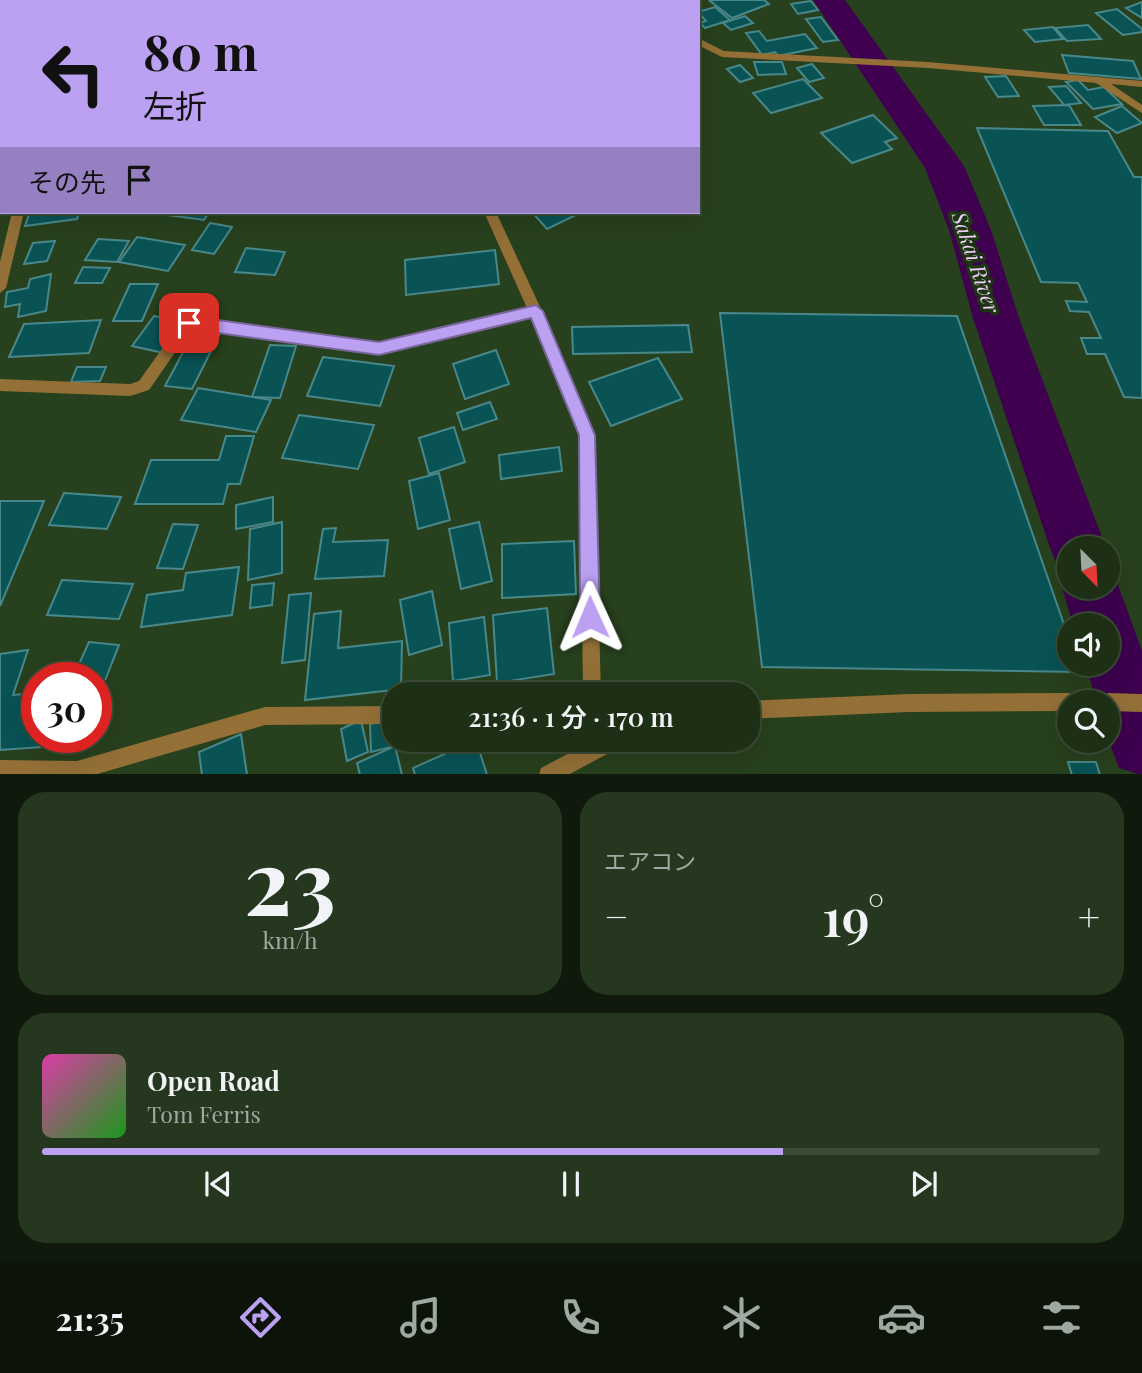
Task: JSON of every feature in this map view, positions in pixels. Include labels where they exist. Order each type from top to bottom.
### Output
[{"type":"street","points":[[700,42],[722,54],[859,61],[1142,84]]},
{"type":"street","points":[[1094,78],[1142,110]]},
{"type":"street","points":[[0,288],[18,214]]},
{"type":"street","points":[[491,214],[536,311],[587,435],[592,682]]},
{"type":"street","points":[[0,385],[130,390],[144,386],[189,323],[379,348],[536,311]]},
{"type":"street","points":[[760,710],[1057,702]]},
{"type":"street","points":[[1120,702],[1142,703]]},
{"type":"street","points":[[0,769],[77,770],[265,716],[382,715]]},
{"type":"street","points":[[549,774],[582,752]]},
{"type":"building","points":[[764,0],[769,4],[732,18],[710,1]]},
{"type":"building","points":[[811,1],[818,10],[798,14],[791,4]]},
{"type":"building","points":[[1142,2],[1142,18],[1126,8]]},
{"type":"building","points":[[715,7],[730,20],[705,28],[700,23],[706,21],[700,11]]},
{"type":"building","points":[[1117,9],[1142,29],[1142,32],[1123,35],[1096,13]]},
{"type":"building","points":[[745,16],[753,23],[731,30],[723,23]]},
{"type":"building","points":[[821,17],[838,40],[823,42],[806,19]]},
{"type":"building","points":[[1088,25],[1101,39],[1067,41],[1055,28]]},
{"type":"building","points":[[1053,27],[1063,39],[1035,42],[1024,30]]},
{"type":"building","points":[[759,31],[767,41],[805,34],[817,48],[778,56],[775,52],[762,55],[746,33]]},
{"type":"building","points":[[1062,55],[1133,61],[1141,79],[1069,73]]},
{"type":"building","points":[[754,62],[782,62],[786,74],[758,75]]},
{"type":"building","points":[[812,64],[824,78],[809,82],[797,68]]},
{"type":"building","points":[[740,65],[753,78],[740,82],[727,69]]},
{"type":"building","points":[[1006,76],[1019,96],[998,97],[985,77]]},
{"type":"building","points":[[803,79],[822,98],[771,113],[753,93]]},
{"type":"building","points":[[1078,80],[1088,90],[1104,87],[1122,104],[1093,109],[1066,82]]},
{"type":"building","points":[[1066,86],[1081,103],[1064,105],[1049,87]]},
{"type":"building","points":[[1069,105],[1081,125],[1044,125],[1033,106]]},
{"type":"building","points":[[1122,106],[1142,123],[1117,133],[1095,117]]},
{"type":"building","points":[[873,115],[897,138],[885,142],[892,149],[852,163],[821,133]]},
{"type":"building","points":[[977,128],[1108,131],[1134,177],[1142,177],[1142,398],[1124,397],[1105,354],[1087,354],[1081,338],[1101,338],[1089,312],[1070,311],[1066,301],[1087,302],[1078,283],[1041,282]]},
{"type":"building","points":[[29,214],[78,214],[77,219],[25,226]]},
{"type":"building","points":[[168,214],[208,214],[204,220]]},
{"type":"building","points":[[534,214],[578,214],[547,229]]},
{"type":"building","points":[[210,223],[232,227],[214,254],[192,250]]},
{"type":"building","points":[[137,237],[185,245],[168,271],[119,262]]},
{"type":"building","points":[[98,239],[129,241],[117,262],[85,260]]},
{"type":"building","points":[[55,241],[47,261],[24,264],[33,243]]},
{"type":"building","points":[[246,248],[285,252],[275,275],[235,272]]},
{"type":"building","points":[[495,250],[499,284],[406,295],[405,260]]},
{"type":"building","points":[[83,267],[110,268],[102,283],[75,283]]},
{"type":"building","points":[[51,274],[46,311],[18,317],[20,304],[5,307],[7,292],[28,288],[30,279]]},
{"type":"building","points":[[130,284],[158,284],[142,321],[113,321]]},
{"type":"building","points":[[720,313],[957,316],[1060,613],[1057,613],[1057,672],[762,667]]},
{"type":"building","points":[[154,316],[184,322],[164,353],[132,346]]},
{"type":"building","points":[[101,320],[89,353],[9,357],[24,324]]},
{"type":"building","points":[[688,325],[692,352],[573,354],[572,327]]},
{"type":"building","points":[[195,330],[220,333],[192,389],[165,386]]},
{"type":"building","points":[[270,345],[296,346],[280,398],[252,397]]},
{"type":"building","points":[[496,350],[509,384],[465,399],[453,364]]},
{"type":"building","points":[[323,357],[394,366],[380,406],[307,396]]},
{"type":"building","points":[[658,358],[682,399],[611,426],[589,382]]},
{"type":"building","points":[[77,367],[106,367],[100,381],[71,382]]},
{"type":"building","points":[[198,388],[271,400],[256,432],[181,420]]},
{"type":"building","points":[[490,402],[497,419],[463,430],[457,413]]},
{"type":"building","points":[[299,415],[374,425],[358,469],[282,458]]},
{"type":"building","points":[[454,427],[465,462],[429,474],[419,438]]},
{"type":"building","points":[[226,436],[254,436],[240,484],[228,484],[223,504],[135,504],[151,460],[219,460]]},
{"type":"building","points":[[559,447],[562,471],[501,479],[499,455]]},
{"type":"building","points":[[439,473],[450,520],[418,529],[409,481]]},
{"type":"building","points":[[64,493],[121,497],[107,529],[49,525]]},
{"type":"building","points":[[273,497],[273,522],[236,529],[236,505]]},
{"type":"building","points":[[0,501],[44,501],[0,606]]},
{"type":"building","points":[[282,522],[282,573],[248,580],[250,529]]},
{"type":"building","points":[[479,522],[492,581],[461,589],[449,529]]},
{"type":"building","points":[[173,524],[198,525],[183,569],[157,568]]},
{"type":"building","points":[[336,528],[333,542],[388,540],[384,576],[315,579],[323,529]]},
{"type":"building","points":[[574,541],[576,594],[502,598],[502,544]]},
{"type":"building","points":[[239,567],[232,615],[141,627],[147,595],[183,590],[186,573]]},
{"type":"building","points":[[62,580],[133,584],[119,619],[47,615]]},
{"type":"building","points":[[274,583],[272,605],[250,608],[252,585]]},
{"type":"building","points":[[432,591],[442,645],[409,655],[400,600]]},
{"type":"building","points":[[311,593],[305,660],[282,663],[289,595]]},
{"type":"building","points":[[547,608],[554,674],[497,682],[493,615]]},
{"type":"building","points":[[341,611],[338,648],[402,641],[401,682],[382,682],[382,691],[305,700],[314,614]]},
{"type":"building","points":[[484,617],[490,675],[453,681],[449,623]]},
{"type":"building","points":[[89,642],[119,645],[112,663],[80,662]]},
{"type":"building","points":[[28,650],[24,662],[21,662],[21,671],[13,695],[21,694],[21,748],[0,750],[0,654]]},
{"type":"building","points":[[361,720],[368,752],[347,761],[341,729]]},
{"type":"building","points":[[382,721],[382,749],[371,752],[370,724]]},
{"type":"building","points":[[241,734],[247,774],[202,774],[199,752]]},
{"type":"building","points":[[382,752],[396,752],[402,774],[360,774],[357,763]]},
{"type":"building","points":[[449,752],[480,752],[487,774],[415,774],[413,768]]},
{"type":"building","points":[[1068,762],[1096,762],[1100,774],[1072,774]]},
{"type":"waterway","name":"Sakai River","points":[[829,0],[944,166],[970,230],[996,318],[1074,536]]},
{"type":"waterway","name":"Sakai River","points":[[1095,599],[1099,613]]},
{"type":"waterway","name":"Sakai River","points":[[1120,676],[1142,745]]},
{"type":"route","points":[[189,323],[379,348],[536,311],[587,435],[590,617]]}]
